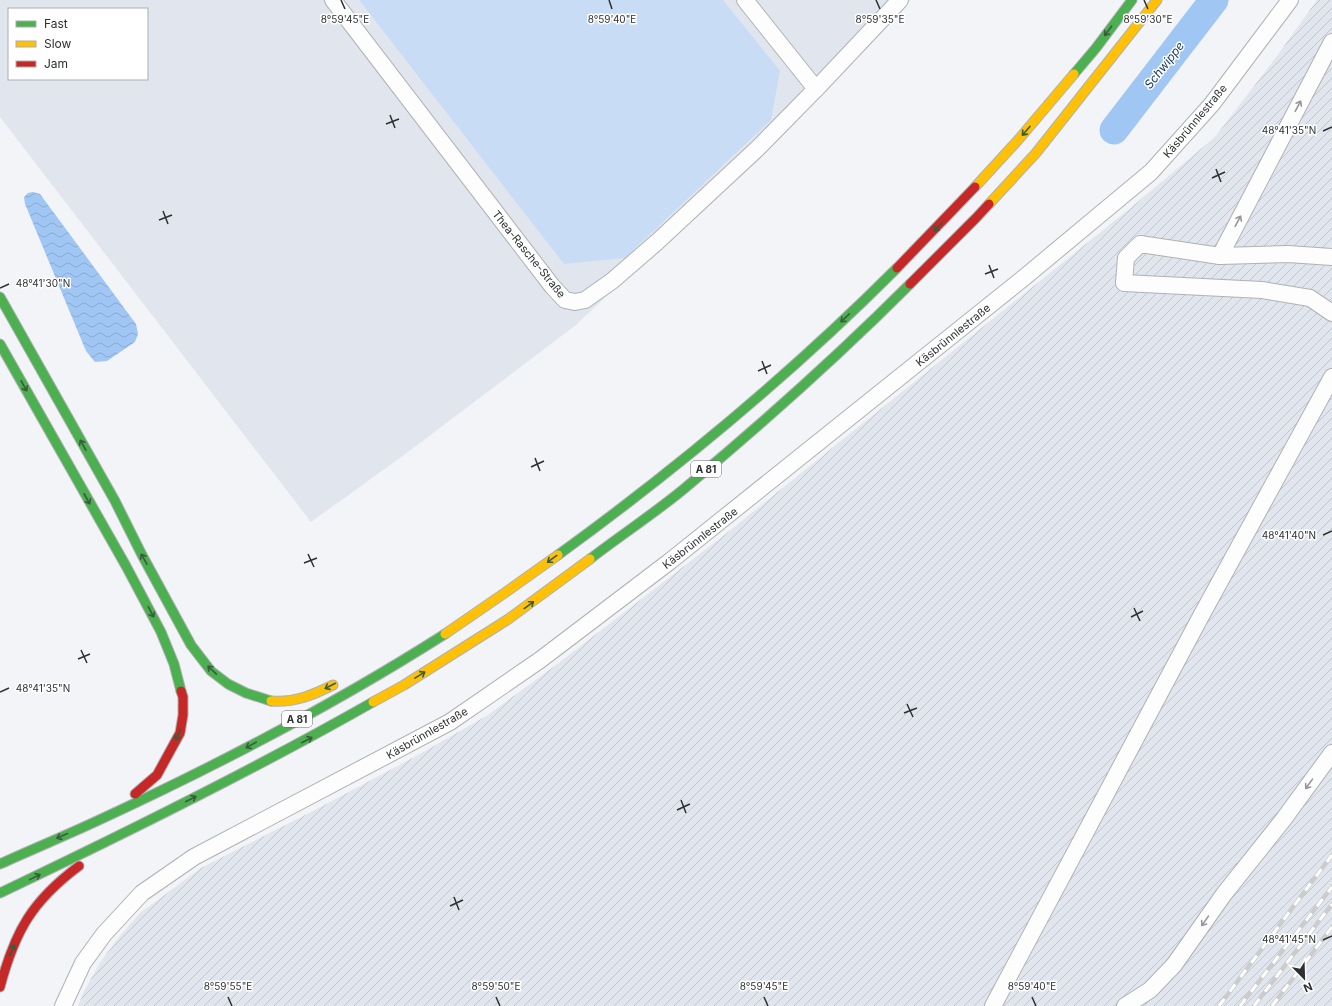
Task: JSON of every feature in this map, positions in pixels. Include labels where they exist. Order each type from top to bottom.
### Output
[{"type":"highway","name":"A 81","points":[[0,864],[98,821],[231,756],[388,668],[489,604],[584,536],[680,463],[740,414],[809,354],[922,243],[1008,152],[1086,61],[1132,0]]},
{"type":"highway","name":"A 81","points":[[0,893],[156,817],[323,731],[404,685],[470,645],[539,597],[684,489],[784,403],[885,309],[976,218],[1036,153],[1157,0]]},
{"type":"highway","points":[[0,289],[24,339]]},
{"type":"highway","points":[[0,297],[115,501],[142,555],[192,645],[211,670],[228,684],[246,693],[266,700],[282,702],[310,696],[338,682]]},
{"type":"highway","points":[[0,344],[126,566],[161,632],[174,664],[183,697],[183,715],[180,733],[157,775],[136,793],[98,821]]},
{"type":"highway","points":[[407,647],[489,604]]},
{"type":"highway","points":[[0,987],[15,942],[33,910],[44,896],[62,879],[87,860],[156,817]]},
{"type":"street","name":"Thea-Rasche-Straße","points":[[333,0],[552,286],[565,300],[575,302],[585,300],[612,281],[759,147],[900,0]]},
{"type":"street","points":[[745,0],[816,89]]},
{"type":"street","name":"Käsbrünnlestraße","points":[[63,1006],[83,963],[104,934],[142,893],[194,857],[450,722],[540,660],[669,562],[1026,276],[1151,172],[1212,104],[1290,0]]},
{"type":"street","points":[[1220,256],[1332,42]]},
{"type":"street","points":[[1332,257],[1288,254],[1220,256],[1140,244],[1126,258],[1124,283],[1262,290],[1310,298],[1332,313]]},
{"type":"street","points":[[993,1006],[1205,609],[1332,377]]},
{"type":"street","points":[[1125,1006],[1150,990],[1174,965],[1224,894],[1283,820],[1332,753]]},
{"type":"street","points":[[1224,894],[1224,912]]},
{"type":"shaded area","points":[[0,0],[911,0],[837,79],[576,325],[404,455],[311,522],[0,117]]},
{"type":"shaded area","points":[[359,0],[723,0],[780,71],[771,120],[625,258],[564,264]]},
{"type":"shaded area","points":[[1317,0],[1332,0],[1332,1006],[78,1006],[83,993],[101,961],[140,913],[201,868],[313,811],[418,755],[488,715],[556,665],[723,536],[1128,210],[1215,137],[1277,56]]},
{"type":"water","points":[[33,192],[40,194],[136,324],[138,334],[135,342],[107,361],[95,362],[86,351],[25,204],[24,197],[28,193]]},
{"type":"waterway","name":"Schwippe","points":[[1114,130],[1214,0]]},
{"type":"railway","points":[[1219,1006],[1332,855]]},
{"type":"railway","points":[[1240,1006],[1332,887]]},
{"type":"railway","points":[[1254,1006],[1332,904]]},
{"type":"railway","points":[[1272,1006],[1332,927]]},
{"type":"traffic: fast","points":[[1074,74],[1096,48],[1132,0]]},
{"type":"traffic: fast","points":[[558,555],[647,488],[733,418],[817,345],[897,268]]},
{"type":"traffic: fast","points":[[590,559],[674,497],[743,439],[828,363],[910,284]]},
{"type":"traffic: fast","points":[[0,297],[115,501],[142,555],[191,645],[211,671],[228,684],[246,693],[271,701]]},
{"type":"traffic: fast","points":[[0,344],[126,566],[161,632],[174,664],[181,691]]},
{"type":"traffic: fast","points":[[0,864],[188,778],[319,709],[445,634]]},
{"type":"traffic: fast","points":[[0,893],[188,801],[281,753],[373,702]]},
{"type":"traffic: slow","points":[[989,204],[1036,153],[1157,0]]},
{"type":"traffic: slow","points":[[975,187],[1019,139],[1074,74]]},
{"type":"traffic: slow","points":[[445,634],[558,555]]},
{"type":"traffic: slow","points":[[373,702],[404,685],[507,620],[590,559]]},
{"type":"traffic: slow","points":[[271,701],[288,701],[303,698],[333,685]]},
{"type":"traffic: jam","points":[[897,268],[975,187]]},
{"type":"traffic: jam","points":[[910,284],[989,204]]},
{"type":"traffic: jam","points":[[135,794],[157,775],[180,733],[183,715],[183,697],[181,691]]},
{"type":"traffic: jam","points":[[0,987],[12,949],[19,933],[37,905],[49,892],[79,866]]}]
